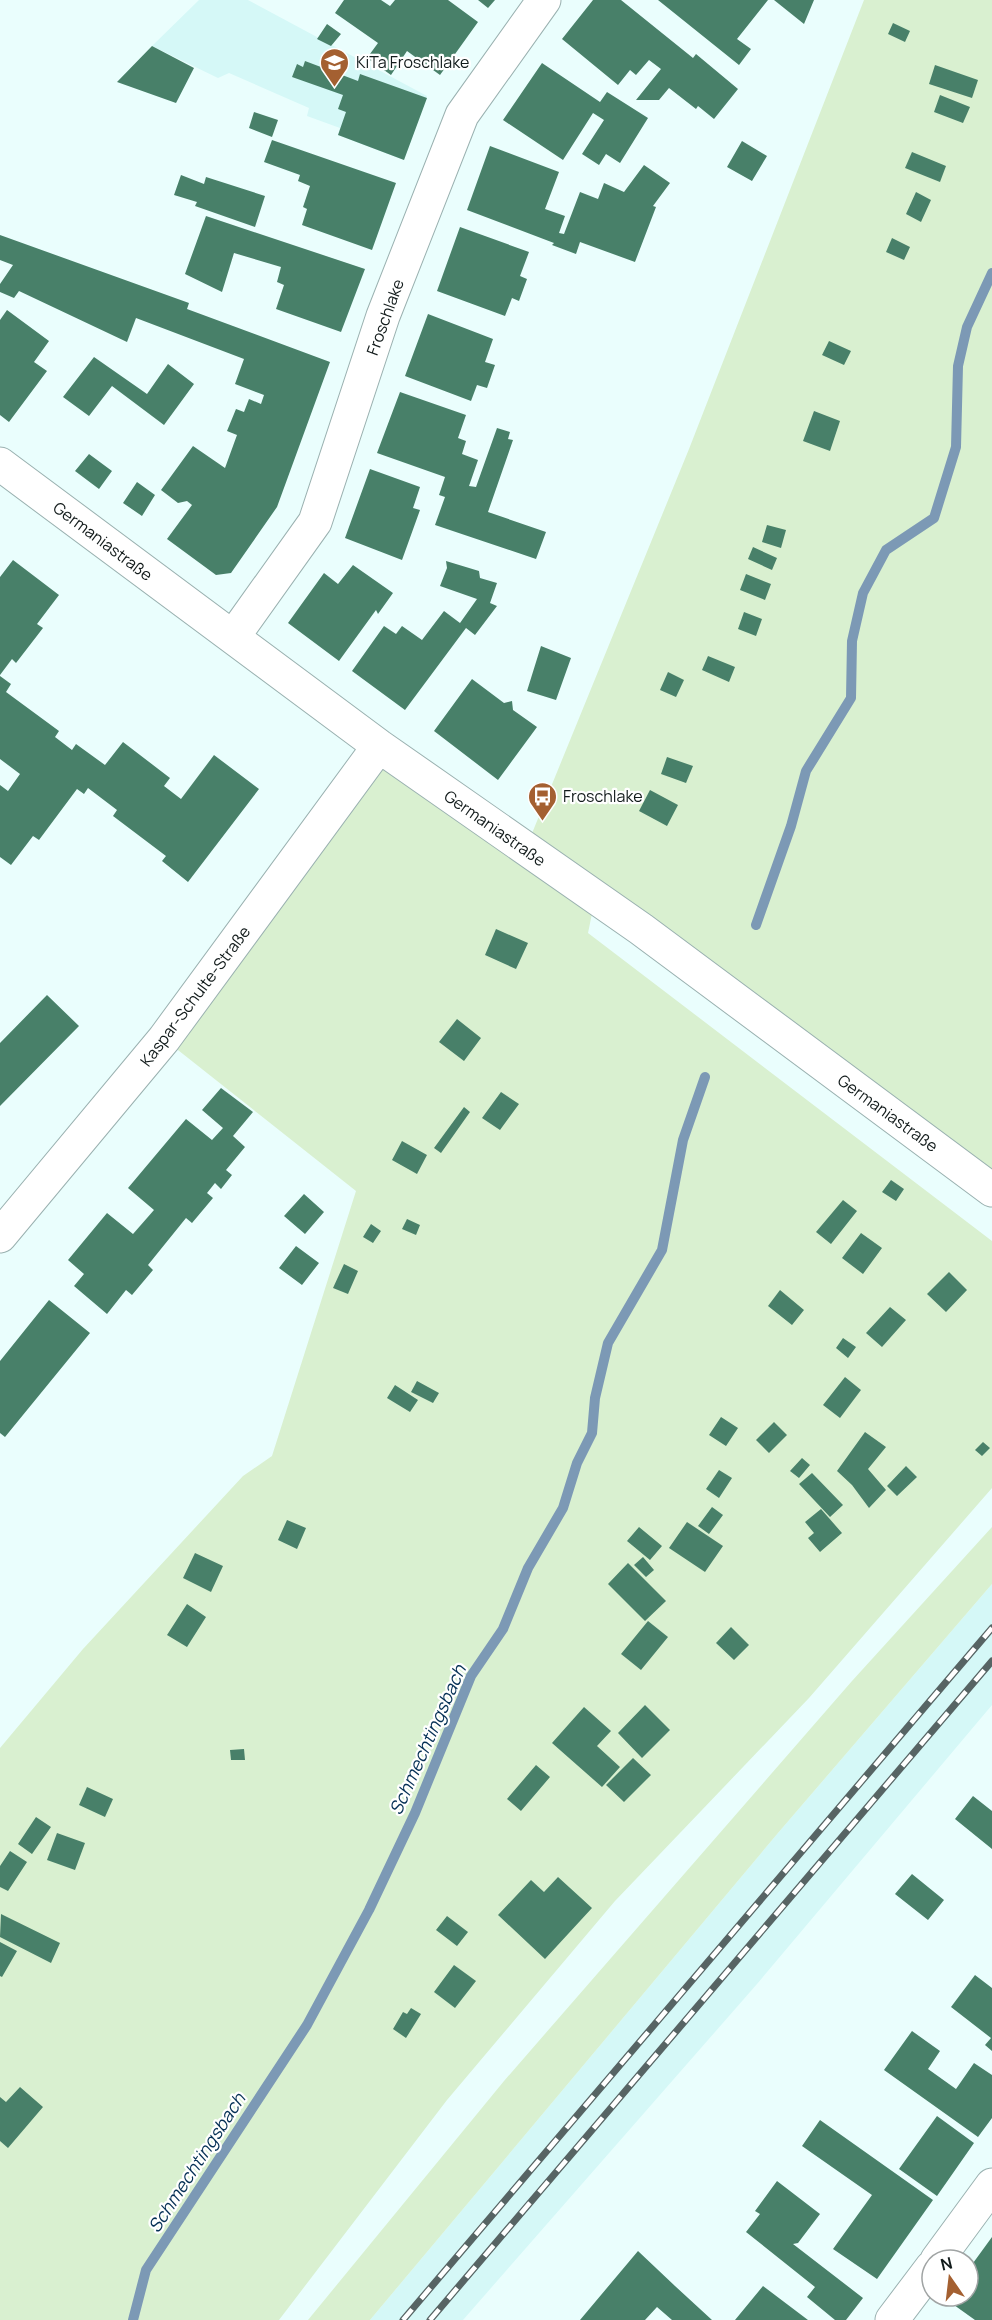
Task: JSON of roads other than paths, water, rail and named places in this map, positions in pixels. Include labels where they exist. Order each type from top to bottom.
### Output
[{"type":"street","name":"Froschlake","points":[[233,637],[315,522],[383,316],[462,115],[544,0]]},
{"type":"street","name":"Germaniastraße","points":[[0,464],[379,746],[641,929],[992,1190]]},
{"type":"street","name":"Kaspar-Schulte-Straße","points":[[0,1236],[164,1039],[379,746]]},
{"type":"street","points":[[946,2248],[992,2185]]},
{"type":"street","points":[[908,2314],[920,2290]]},
{"type":"waterway","name":"Schmechtingsbach","points":[[756,925],[791,826],[806,771],[851,698],[852,641],[863,593],[886,550],[934,518],[956,447],[958,366],[967,327],[992,273]]},
{"type":"waterway","name":"Schmechtingsbach","points":[[133,2320],[146,2270],[307,2025],[369,1910],[415,1813],[471,1676],[503,1629],[528,1568],[563,1508],[577,1463],[592,1433],[595,1398],[608,1343],[662,1250],[683,1140],[705,1077]]},
{"type":"railway","points":[[403,2320],[992,1628]]},
{"type":"railway","points":[[430,2320],[992,1661]]},
{"type":"place","name":"KiTa Froschlake","points":[[335,88]]},
{"type":"place","name":"Froschlake","points":[[542,822]]}]
